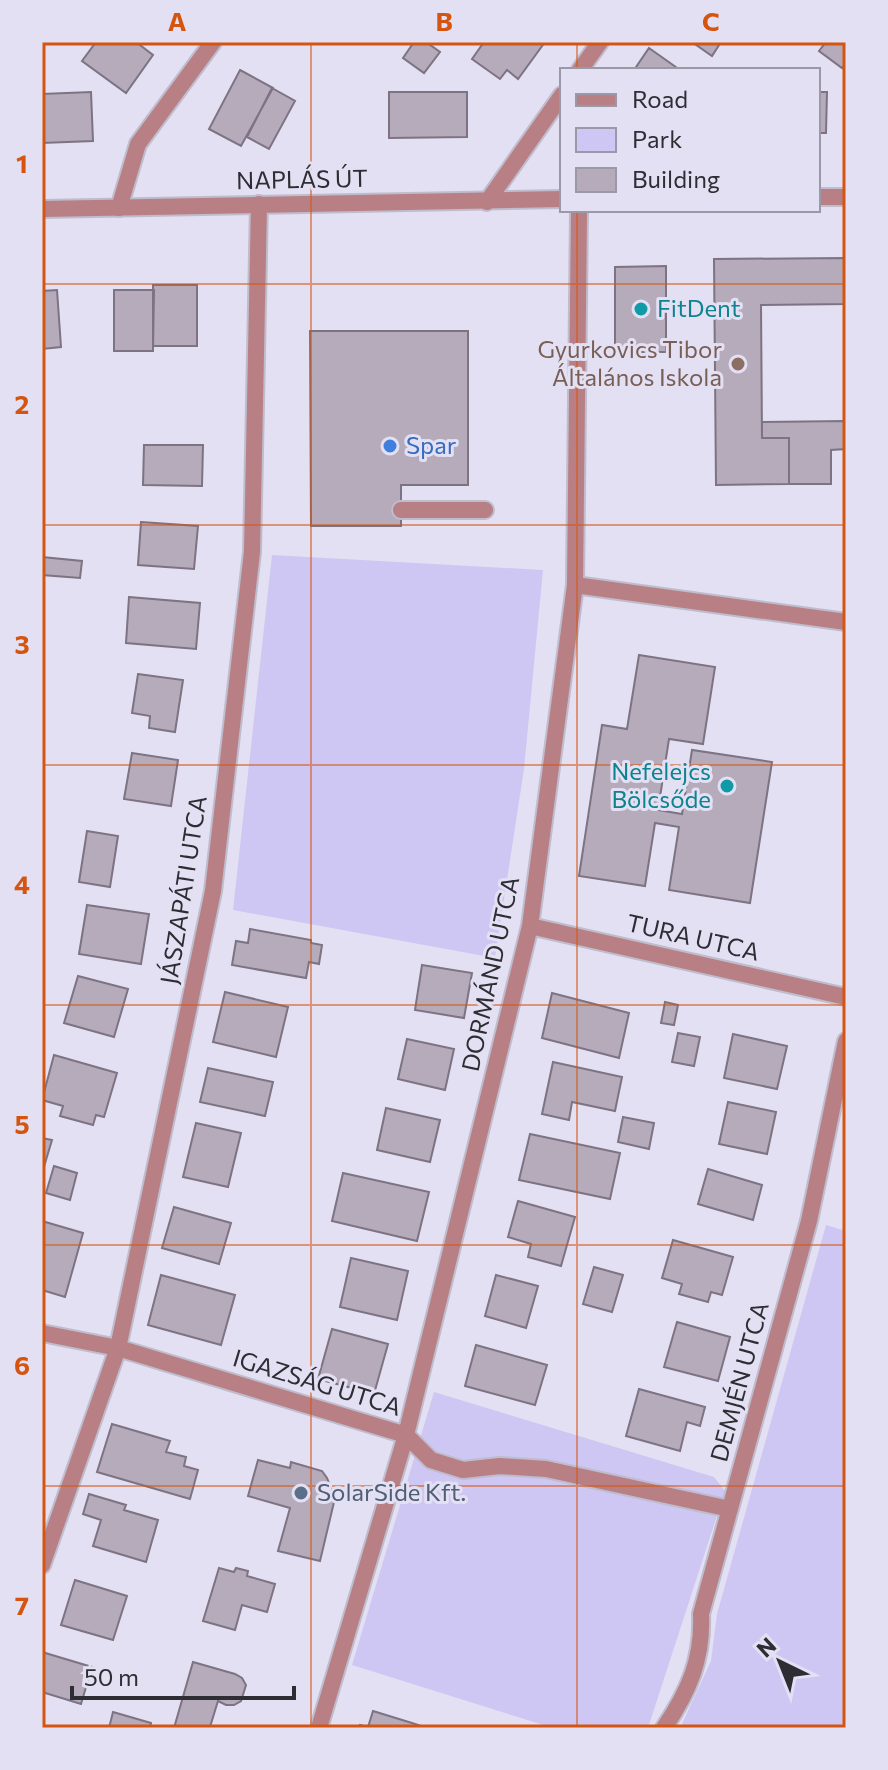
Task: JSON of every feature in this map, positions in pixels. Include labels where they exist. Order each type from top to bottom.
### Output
[{"type":"street","points":[[119,208],[138,144],[213,42]]},
{"type":"street","points":[[581,68],[600,42]]},
{"type":"street","points":[[487,202],[560,98]]},
{"type":"street","points":[[820,197],[846,197]]},
{"type":"street","name":"NAPLÁS ÚT","points":[[42,209],[560,199]]},
{"type":"street","name":"JÁSZAPÁTI UTCA","points":[[42,1565],[118,1348],[213,891],[252,552],[259,204]]},
{"type":"street","name":"DORMÁND UTCA","points":[[319,1728],[406,1435],[530,926],[575,585],[579,212]]},
{"type":"street","points":[[401,510],[485,510]]},
{"type":"street","points":[[575,585],[846,622]]},
{"type":"street","name":"TURA UTCA","points":[[530,926],[846,997]]},
{"type":"street","name":"DEMJÉN UTCA","points":[[664,1728],[679,1706],[694,1673],[702,1640],[701,1614],[809,1221],[846,1041]]},
{"type":"street","name":"IGAZSÁG UTCA","points":[[42,1333],[118,1348],[406,1435],[431,1460],[463,1470],[500,1466],[546,1469],[730,1509]]},
{"type":"green space","points":[[272,555],[543,570],[524,769],[495,958],[233,910]]},
{"type":"green space","points":[[826,1225],[846,1231],[846,1728],[680,1728],[711,1661],[717,1614]]},
{"type":"green space","points":[[434,1392],[714,1477],[725,1491],[648,1728],[553,1728],[352,1665]]},
{"type":"building","points":[[96,42],[136,42],[153,55],[126,93],[82,61]]},
{"type":"building","points":[[414,42],[426,42],[440,52],[424,73],[403,58]]},
{"type":"building","points":[[484,42],[545,42],[518,79],[507,70],[500,79],[472,59]]},
{"type":"building","points":[[692,42],[721,42],[712,56]]},
{"type":"building","points":[[826,42],[846,43],[846,63],[842,68],[819,51]]},
{"type":"building","points":[[649,48],[677,68],[635,68]]},
{"type":"building","points":[[240,70],[273,88],[241,146],[209,129]]},
{"type":"building","points":[[272,88],[295,101],[269,149],[247,137]]},
{"type":"building","points":[[91,92],[93,141],[42,143],[42,94]]},
{"type":"building","points":[[389,92],[467,92],[467,137],[389,138]]},
{"type":"building","points":[[820,92],[827,92],[826,133],[820,133]]},
{"type":"building","name":"Gyurkovics Tibor Általános Iskola","points":[[846,258],[846,304],[761,305],[762,438],[789,438],[789,484],[716,485],[714,259]]},
{"type":"building","name":"FitDent","points":[[666,266],[666,352],[615,352],[615,267]]},
{"type":"building","points":[[153,285],[197,285],[197,346],[153,346]]},
{"type":"building","points":[[57,290],[61,347],[42,349],[42,291]]},
{"type":"building","points":[[114,290],[154,290],[153,351],[114,351]]},
{"type":"building","name":"Spar","points":[[310,331],[468,331],[468,485],[401,485],[401,526],[311,526]]},
{"type":"building","points":[[846,421],[846,449],[831,450],[831,484],[789,484],[789,438],[762,438],[762,422]]},
{"type":"building","points":[[144,445],[203,445],[202,486],[143,485]]},
{"type":"building","points":[[141,522],[198,526],[194,569],[138,565]]},
{"type":"building","points":[[42,557],[82,561],[80,578],[42,575]]},
{"type":"building","points":[[129,597],[200,603],[196,649],[126,643]]},
{"type":"building","name":"Nefelejcs Bölcsőde","points":[[639,655],[715,667],[703,744],[669,739],[658,810],[682,814],[692,750],[772,762],[750,903],[669,890],[679,827],[655,823],[645,886],[579,876],[602,725],[627,729]]},
{"type":"building","points":[[138,674],[183,680],[175,732],[149,728],[150,716],[132,713]]},
{"type":"building","points":[[132,753],[178,760],[171,806],[124,799]]},
{"type":"building","points":[[87,831],[118,836],[110,887],[79,882]]},
{"type":"building","points":[[87,905],[149,914],[141,964],[79,954]]},
{"type":"building","points":[[250,929],[311,940],[311,943],[322,945],[319,964],[309,962],[306,978],[232,965],[236,941],[248,943]]},
{"type":"building","points":[[422,965],[472,973],[464,1018],[415,1010]]},
{"type":"building","points":[[78,976],[128,989],[114,1037],[64,1023]]},
{"type":"building","points":[[225,992],[288,1007],[276,1057],[213,1042]]},
{"type":"building","points":[[552,993],[629,1013],[619,1058],[542,1038]]},
{"type":"building","points":[[665,1002],[678,1005],[674,1025],[661,1023]]},
{"type":"building","points":[[678,1033],[700,1037],[694,1066],[672,1062]]},
{"type":"building","points":[[733,1034],[787,1046],[777,1089],[724,1078]]},
{"type":"building","points":[[407,1039],[454,1049],[445,1090],[398,1079]]},
{"type":"building","points":[[54,1055],[117,1073],[104,1117],[96,1115],[93,1125],[60,1116],[63,1106],[42,1100]]},
{"type":"building","points":[[553,1062],[622,1077],[615,1111],[572,1102],[569,1120],[542,1114]]},
{"type":"building","points":[[208,1068],[273,1082],[265,1116],[200,1102]]},
{"type":"building","points":[[728,1102],[776,1112],[767,1154],[719,1144]]},
{"type":"building","points":[[386,1108],[440,1120],[430,1162],[377,1150]]},
{"type":"building","points":[[623,1117],[654,1123],[649,1149],[618,1142]]},
{"type":"building","points":[[196,1123],[241,1133],[228,1187],[183,1177]]},
{"type":"building","points":[[530,1134],[620,1153],[610,1199],[519,1180]]},
{"type":"building","points":[[42,1138],[52,1140],[43,1170],[42,1170]]},
{"type":"building","points":[[54,1166],[77,1173],[70,1200],[46,1193]]},
{"type":"building","points":[[708,1169],[762,1185],[753,1220],[698,1204]]},
{"type":"building","points":[[343,1173],[429,1192],[417,1241],[332,1221]]},
{"type":"building","points":[[518,1201],[575,1217],[561,1266],[528,1257],[531,1244],[508,1237]]},
{"type":"building","points":[[174,1207],[231,1223],[219,1264],[162,1248]]},
{"type":"building","points":[[42,1221],[83,1233],[65,1297],[42,1290]]},
{"type":"building","points":[[673,1240],[733,1257],[722,1295],[711,1292],[708,1302],[679,1294],[682,1284],[662,1278]]},
{"type":"building","points":[[351,1258],[408,1271],[397,1320],[340,1307]]},
{"type":"building","points":[[594,1267],[623,1275],[612,1312],[583,1304]]},
{"type":"building","points":[[161,1275],[235,1295],[221,1345],[148,1325]]},
{"type":"building","points":[[496,1275],[538,1286],[526,1328],[485,1316]]},
{"type":"building","points":[[677,1322],[730,1337],[718,1381],[664,1367]]},
{"type":"building","points":[[332,1329],[388,1344],[374,1394],[318,1379]]},
{"type":"building","points":[[476,1345],[547,1365],[535,1405],[465,1386]]},
{"type":"building","points":[[639,1389],[705,1407],[700,1426],[687,1422],[680,1451],[626,1436]]},
{"type":"building","points":[[112,1424],[170,1441],[166,1452],[186,1457],[184,1466],[198,1470],[190,1499],[97,1472]]},
{"type":"building","points":[[258,1460],[290,1468],[291,1462],[322,1471],[327,1478],[335,1498],[320,1561],[278,1551],[290,1508],[248,1496]]},
{"type":"building","points":[[89,1494],[126,1505],[124,1510],[158,1520],[146,1562],[93,1546],[101,1520],[83,1514]]},
{"type":"building","points":[[219,1568],[234,1572],[236,1568],[248,1571],[247,1576],[275,1584],[267,1612],[242,1605],[235,1630],[203,1621]]},
{"type":"building","points":[[75,1580],[127,1596],[113,1640],[61,1625]]},
{"type":"building","points":[[42,1652],[92,1667],[81,1704],[42,1692]]},
{"type":"building","points":[[193,1662],[235,1674],[246,1685],[241,1701],[234,1705],[218,1701],[210,1727],[219,1728],[174,1728]]},
{"type":"building","points":[[373,1711],[427,1728],[359,1728],[360,1725],[368,1727]]},
{"type":"building","points":[[113,1712],[151,1723],[150,1728],[109,1728]]},
{"type":"place","name":"FitDent","points":[[641,309]]},
{"type":"place","name":"Gyurkovics Tibor Általános Iskola","points":[[738,364]]},
{"type":"place","name":"Spar","points":[[390,446]]},
{"type":"place","name":"Nefelejcs Bölcsőde","points":[[727,786]]},
{"type":"place","name":"SolarSide Kft.","points":[[301,1493]]}]
